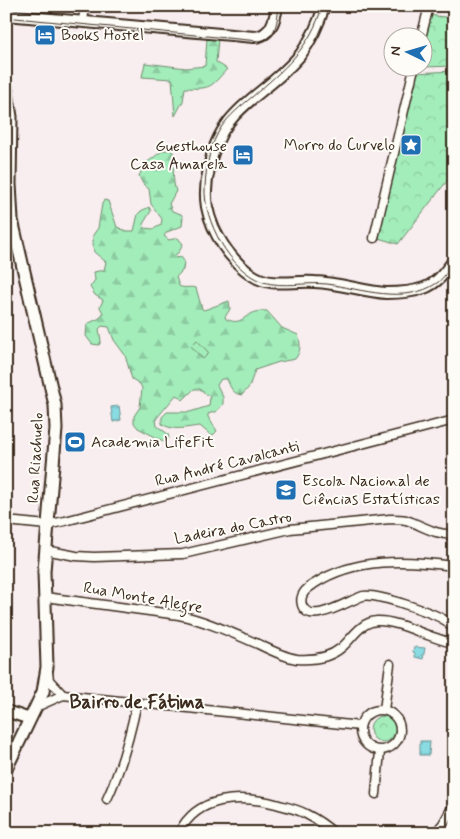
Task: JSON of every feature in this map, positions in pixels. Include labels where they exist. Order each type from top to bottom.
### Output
[{"type":"main road","name":"Rua Riachuelo","points":[[6,86],[12,126],[8,185],[12,220],[55,405],[56,429],[45,550],[47,667],[43,692],[6,769]]},
{"type":"street","points":[[83,21],[85,6]]},
{"type":"street","points":[[6,15],[258,37],[263,36],[270,28],[277,6]]},
{"type":"street","points":[[324,6],[318,24],[301,53],[233,116],[216,140],[211,155],[206,189],[207,206],[216,233],[239,264],[253,276],[275,283],[314,282],[386,293],[409,291],[425,288],[438,281],[454,260]]},
{"type":"street","points":[[424,28],[429,6]]},
{"type":"street","points":[[374,238],[412,78]]},
{"type":"street","name":"Rua André Cavalcanti","points":[[6,521],[47,525],[454,420]]},
{"type":"street","name":"Ladeira do Castro","points":[[45,550],[76,556],[94,557],[183,554],[290,530],[390,519],[405,520],[437,533],[454,534]]},
{"type":"street","points":[[454,566],[417,561],[384,562],[345,569],[309,587],[303,593],[302,606],[305,611],[318,614],[365,595],[380,597],[402,603],[445,620],[454,629]]},
{"type":"street","name":"Rua Monte Alegre","points":[[45,597],[179,615],[200,620],[296,659],[313,659],[331,654],[341,648],[358,630],[376,621],[393,624],[454,643]]},
{"type":"street","points":[[384,710],[390,664]]},
{"type":"street","points":[[47,667],[49,680],[63,695]]},
{"type":"street","points":[[36,707],[63,695],[360,726]]},
{"type":"street","points":[[107,799],[127,748],[137,702]]},
{"type":"street","points":[[384,710],[393,715],[397,720],[400,732],[395,744],[390,748],[380,751],[365,745],[361,739],[360,726],[362,720],[370,712],[384,710]]},
{"type":"street","points":[[6,711],[30,719]]},
{"type":"street","points":[[376,794],[380,751]]},
{"type":"street","points":[[179,833],[189,818],[200,809],[213,802],[239,798],[264,801],[305,813],[334,833]]},
{"type":"street","points":[[435,833],[443,824],[454,804]]},
{"type":"green space","points":[[427,15],[454,18],[454,66],[432,67],[432,28],[424,28]]},
{"type":"green space","points":[[207,39],[218,39],[216,62],[227,69],[209,86],[185,88],[183,101],[175,116],[172,79],[142,77],[145,63],[186,68],[205,66]]},
{"type":"green space","points":[[454,71],[454,172],[398,244],[375,237],[413,78],[432,78],[432,72]]},
{"type":"green space","points":[[166,150],[172,150],[173,152],[176,191],[169,204],[172,211],[181,214],[183,217],[182,226],[167,232],[164,236],[169,240],[178,238],[183,244],[175,255],[176,258],[181,257],[184,261],[183,270],[176,277],[179,286],[196,288],[202,309],[204,310],[229,301],[230,309],[225,317],[232,321],[241,320],[259,311],[267,311],[282,328],[298,335],[300,345],[295,359],[255,370],[249,387],[242,395],[230,387],[227,379],[221,379],[217,385],[223,397],[223,404],[217,411],[208,414],[217,431],[212,436],[200,426],[171,428],[162,424],[162,417],[167,412],[190,412],[209,406],[210,397],[200,389],[194,389],[183,400],[176,395],[156,419],[157,426],[168,434],[169,438],[165,442],[138,428],[134,423],[134,416],[140,407],[142,388],[140,384],[132,379],[125,355],[114,340],[109,327],[102,326],[99,329],[101,341],[99,345],[92,344],[86,336],[87,324],[100,318],[103,313],[100,307],[103,300],[95,295],[90,287],[95,280],[94,272],[104,270],[106,262],[94,252],[93,246],[93,235],[98,228],[102,204],[104,200],[108,201],[117,227],[126,231],[134,231],[138,214],[149,207],[151,211],[143,224],[144,228],[153,229],[161,225],[162,219],[151,204],[149,189],[143,184],[139,176],[145,164]]},
{"type":"green space","points":[[197,340],[209,353],[203,359],[191,346]]},
{"type":"green space","points":[[383,716],[392,720],[396,729],[392,738],[383,742],[374,738],[370,729],[374,720]]},
{"type":"water","points":[[119,406],[121,420],[113,422],[111,407]]},
{"type":"water","points":[[414,647],[425,648],[423,659],[415,657]]},
{"type":"water","points":[[420,741],[430,741],[429,755],[420,755]]},
{"type":"tram line","points":[[15,18],[259,41],[273,33],[277,23],[279,6]]},
{"type":"tram line","points":[[322,6],[311,34],[303,46],[285,67],[232,114],[214,140],[209,155],[205,187],[209,214],[221,243],[240,267],[251,276],[263,282],[278,285],[327,284],[383,294],[411,293],[424,290],[440,281],[454,262]]},
{"type":"place","name":"Books Hostel","points":[[45,35]]},
{"type":"place","name":"Morro do Curvelo","points":[[411,145]]},
{"type":"place","name":"Guesthouse Casa Amarela","points":[[243,155]]},
{"type":"place","name":"Academia LifeFit","points":[[75,442]]},
{"type":"place","name":"Escola Nacional de Ciências Estatísticas","points":[[286,490]]},
{"type":"district","name":"Bairro de Fátima","points":[[137,702]]}]
